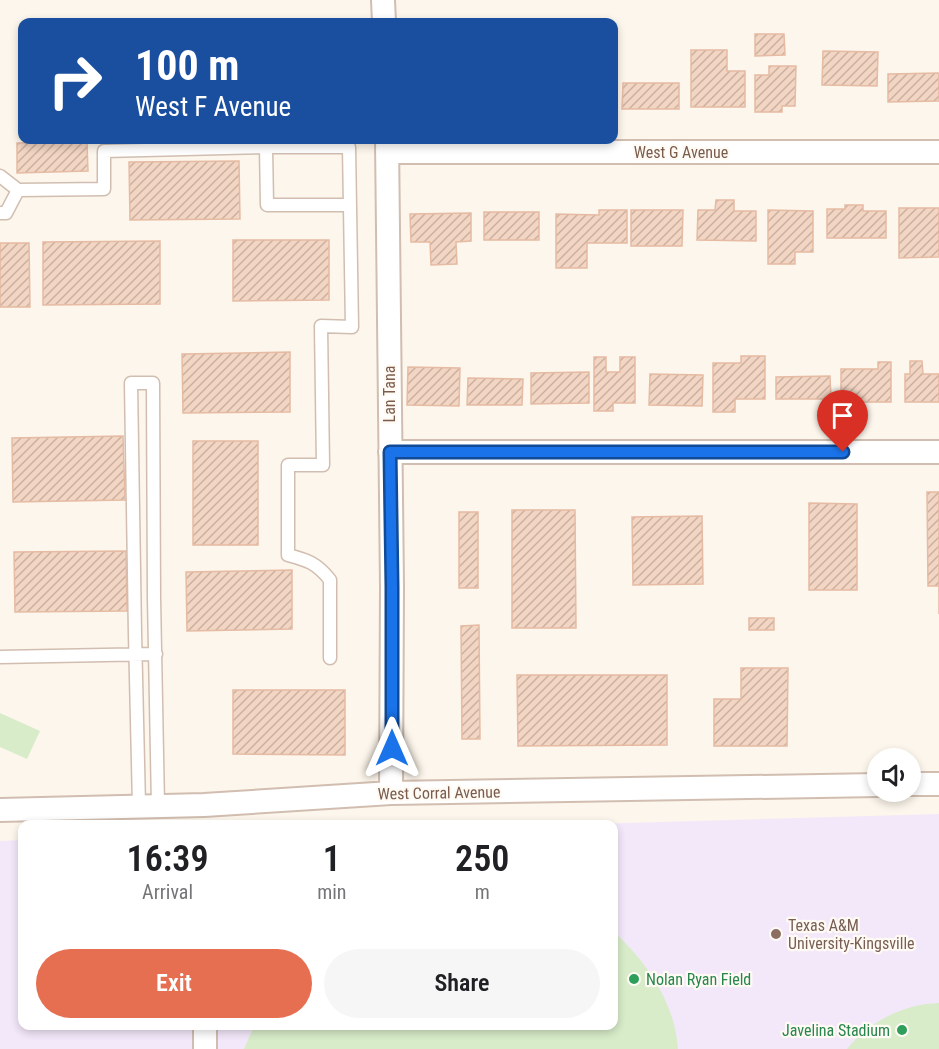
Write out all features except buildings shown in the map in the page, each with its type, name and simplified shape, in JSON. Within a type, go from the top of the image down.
[{"type":"street","points":[[383,0],[384,18]]},
{"type":"street","name":"West G Avenue","points":[[387,146],[939,152]]},
{"type":"street","name":"Lan Tana","points":[[387,146],[392,793]]},
{"type":"street","points":[[390,452],[939,452]]},
{"type":"street","points":[[921,784],[939,784]]},
{"type":"street","name":"West Corral Avenue","points":[[0,810],[149,806],[204,815],[392,793],[867,785]]},
{"type":"street","points":[[205,1030],[205,1049]]},
{"type":"lane","points":[[266,147],[267,205],[351,205]]},
{"type":"lane","points":[[0,176],[18,190],[104,189],[104,151],[349,147],[352,327],[321,326],[323,465],[288,465],[288,555],[309,560],[330,580],[330,658]]},
{"type":"lane","points":[[0,213],[6,213],[18,190]]},
{"type":"lane","points":[[131,383],[153,383],[156,654],[149,806],[135,654],[131,383]]},
{"type":"lane","points":[[0,657],[156,654]]},
{"type":"shaded area","name":"Texas A&M University-Kingsville","points":[[939,814],[939,1049],[0,1049],[0,841],[18,840],[18,1030],[618,1030],[618,823]]},
{"type":"green space","points":[[0,713],[40,731],[27,759],[0,747]]},
{"type":"green space","name":"Nolan Ryan Field","points":[[618,936],[638,956],[657,984],[671,1016],[678,1049],[244,1049],[252,1030],[618,1030]]},
{"type":"green space","name":"Javelina Stadium","points":[[939,1003],[939,1049],[847,1049],[856,1039],[888,1016],[913,1007]]},
{"type":"place","name":"Texas A&M University-Kingsville","points":[[776,934]]},
{"type":"place","name":"Nolan Ryan Field","points":[[634,979]]},
{"type":"place","name":"Javelina Stadium","points":[[902,1030]]},
{"type":"route","points":[[392,748],[390,452],[843,452]]}]
